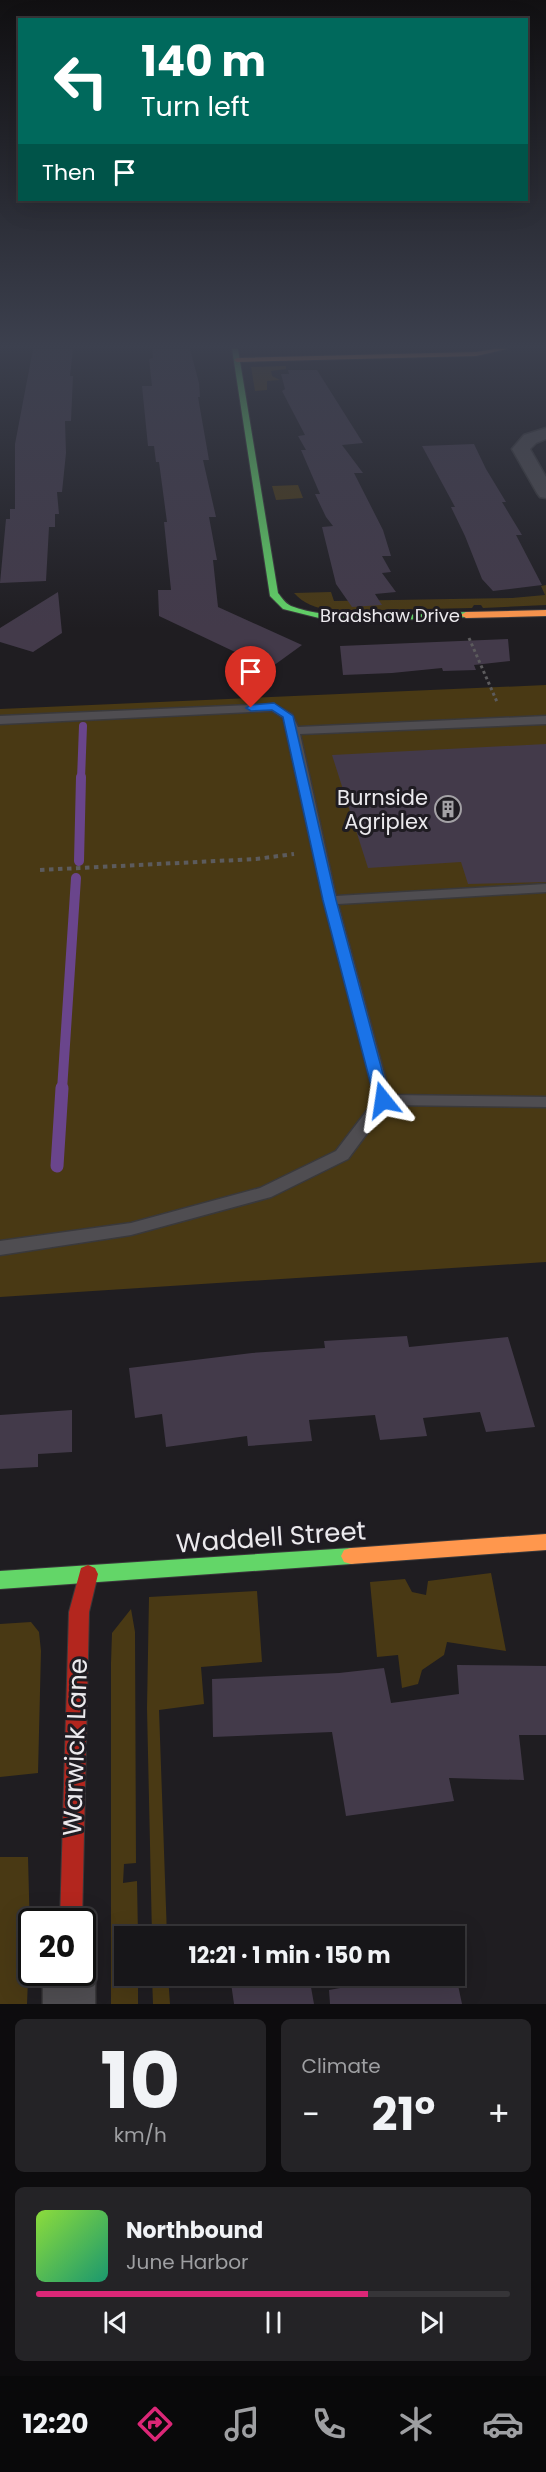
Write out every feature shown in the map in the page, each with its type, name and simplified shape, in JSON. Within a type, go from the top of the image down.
[{"type":"street","name":"Bradshaw Drive","points":[[249,443],[273,594],[279,602],[306,614],[333,617],[546,613]]},
{"type":"street","points":[[527,443],[522,449],[546,493]]},
{"type":"street","name":"Waddell Street","points":[[0,1580],[546,1542]]},
{"type":"street","name":"Warwick Lane","points":[[71,1908],[79,1612],[88,1574]]},
{"type":"street","points":[[69,1986],[69,2004]]},
{"type":"lane","points":[[0,720],[274,706],[288,716],[330,900],[383,1100]]},
{"type":"lane","points":[[293,731],[546,720]]},
{"type":"lane","points":[[330,900],[546,888]]},
{"type":"lane","points":[[383,1100],[546,1102]]},
{"type":"lane","points":[[0,1248],[131,1229],[265,1193],[342,1155],[383,1100]]},
{"type":"path","points":[[465,629],[506,722]]},
{"type":"path","points":[[40,870],[256,859],[319,851]]},
{"type":"shaded area","points":[[298,485],[303,498],[276,500],[272,486]]},
{"type":"shaded area","points":[[546,585],[546,605],[483,608],[481,605],[474,605],[472,608],[330,611],[310,605],[294,593],[331,592],[334,601],[512,598],[545,595],[541,586]]},
{"type":"shaded area","points":[[546,685],[546,1262],[0,1297],[0,709]]},
{"type":"shaded area","points":[[491,1573],[506,1651],[447,1642],[444,1655],[422,1670],[418,1684],[402,1688],[398,1655],[377,1657],[370,1582],[405,1579],[412,1592],[426,1595],[428,1581]]},
{"type":"shaded area","points":[[257,1591],[262,1662],[201,1667],[204,1704],[159,1710],[167,1926],[152,1926],[147,1708],[149,1597]]},
{"type":"shaded area","points":[[131,1609],[135,1632],[136,1863],[124,1864],[123,1883],[137,1881],[138,1926],[114,1926],[114,1986],[138,1986],[138,2004],[111,2004],[112,1633]]},
{"type":"shaded area","points":[[31,1622],[39,1632],[41,1651],[38,1773],[0,1777],[0,1624]]},
{"type":"shaded area","points":[[0,1857],[28,1857],[29,1908],[18,1908],[18,1986],[28,1986],[27,2004],[0,2004]]},
{"type":"shaded area","points":[[152,1986],[169,1986],[170,2004],[153,2004]]},
{"type":"building","points":[[66,443],[62,492],[57,492],[59,514],[55,514],[55,527],[49,527],[46,581],[0,583],[6,519],[10,519],[10,509],[15,509],[15,444]]},
{"type":"building","points":[[148,443],[206,443],[209,460],[203,460],[216,517],[209,517],[217,560],[213,560],[218,607],[302,645],[273,666],[252,660],[159,616],[158,590],[171,590],[164,522],[167,522],[159,462],[156,462],[154,446],[148,446]]},
{"type":"building","points":[[302,443],[363,443],[342,445],[363,473],[354,473],[383,530],[391,556],[382,556],[391,572],[382,573],[396,592],[375,594],[382,605],[352,607],[336,584],[322,527],[333,526],[315,494],[320,494],[301,450],[306,450]]},
{"type":"building","points":[[474,444],[506,502],[502,502],[522,535],[516,535],[542,585],[493,591],[482,579],[451,507],[455,507],[422,446]]},
{"type":"building","points":[[58,592],[62,633],[33,652],[0,642],[0,628]]},
{"type":"building","points":[[508,639],[510,661],[474,665],[476,670],[443,671],[442,668],[343,675],[340,646]]},
{"type":"building","name":"Burnside Agriplex","points":[[546,744],[546,882],[468,884],[461,862],[368,868],[332,755]]},
{"type":"building","points":[[407,1336],[409,1347],[508,1337],[535,1427],[486,1432],[480,1412],[423,1418],[427,1436],[380,1440],[375,1415],[309,1420],[312,1441],[248,1446],[247,1436],[166,1447],[162,1414],[135,1418],[129,1368],[252,1353],[325,1348],[324,1341]]},
{"type":"building","points":[[72,1410],[72,1452],[38,1454],[38,1467],[0,1469],[0,1415]]},
{"type":"building","points":[[457,1665],[546,1666],[546,1735],[519,1735],[524,1780],[449,1778],[454,1801],[346,1816],[332,1732],[213,1737],[212,1679],[339,1673],[384,1668],[391,1703],[459,1694]]},
{"type":"building","points":[[231,1986],[311,1986],[314,2004],[234,2004]]},
{"type":"building","points":[[351,1986],[458,1986],[462,2004],[330,2004],[329,1990]]},
{"type":"waterway","points":[[81,779],[83,726]]},
{"type":"waterway","points":[[79,861],[81,777]]},
{"type":"waterway","points":[[62,1090],[76,878]]},
{"type":"waterway","points":[[57,1166],[62,1088]]},
{"type":"traffic: fast","points":[[250,443],[273,594],[286,607],[302,613],[323,616],[373,618],[466,615]]},
{"type":"traffic: fast","points":[[0,1580],[351,1556]]},
{"type":"traffic: slow","points":[[466,615],[546,613]]},
{"type":"traffic: slow","points":[[351,1556],[546,1542]]},
{"type":"traffic: jam","points":[[71,1908],[79,1612],[88,1574]]},
{"type":"place","name":"Burnside Agriplex","points":[[448,809]]},
{"type":"route","points":[[251,708],[274,706],[288,716],[330,900],[383,1100]]}]
